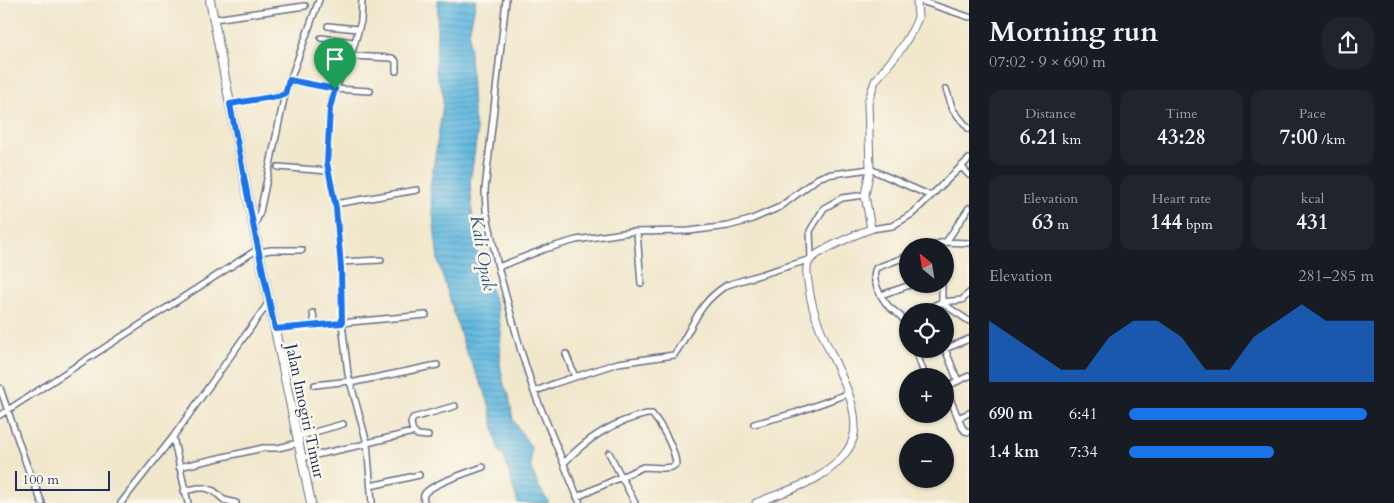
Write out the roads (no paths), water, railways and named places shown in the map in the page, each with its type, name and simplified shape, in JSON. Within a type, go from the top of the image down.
[{"type":"main road","name":"Jalan Imogiri Timur","points":[[210,0],[254,229],[264,250],[275,329],[311,503]]},
{"type":"street","points":[[254,229],[260,212],[285,94],[293,81],[319,0]]},
{"type":"street","points":[[362,0],[361,21],[354,42],[352,56],[335,89],[330,108],[328,171],[336,204],[342,323],[350,382],[367,443],[372,503]]},
{"type":"street","points":[[506,0],[485,190],[486,210],[498,267],[521,352],[534,392],[580,503]]},
{"type":"street","points":[[871,229],[865,195],[870,169],[868,109],[870,94],[875,81],[901,48],[913,29],[918,18],[917,0],[969,17]]},
{"type":"street","points":[[935,6],[938,0]]},
{"type":"street","points":[[214,19],[305,6]]},
{"type":"street","points":[[328,26],[358,29]]},
{"type":"street","points":[[320,38],[354,42]]},
{"type":"street","points":[[352,56],[392,58],[396,61],[396,71]]},
{"type":"street","points":[[293,81],[335,89],[370,91]]},
{"type":"street","points":[[946,89],[953,110],[969,129]]},
{"type":"street","points":[[230,104],[285,94]]},
{"type":"street","points":[[534,392],[618,363],[674,355],[698,311],[718,291],[727,285],[811,259],[854,234],[892,226],[920,207],[969,159]]},
{"type":"street","points":[[961,166],[969,175]]},
{"type":"street","points":[[278,167],[328,171]]},
{"type":"street","points":[[498,267],[561,244],[630,232],[689,231],[736,224],[759,217],[780,207],[818,178],[826,175],[870,169],[931,196]]},
{"type":"street","points":[[336,204],[417,190]]},
{"type":"street","points":[[756,503],[795,489],[825,474],[849,449],[854,437],[856,422],[848,394],[822,333],[809,294],[806,274],[807,266],[811,259],[810,231],[824,208],[842,198],[865,195]]},
{"type":"street","points":[[948,238],[969,208]]},
{"type":"street","points":[[638,233],[641,283]]},
{"type":"street","points":[[954,243],[969,243]]},
{"type":"street","points":[[0,415],[264,250],[302,250]]},
{"type":"street","points":[[899,259],[876,268],[874,271],[875,280],[882,295],[890,307],[899,314]]},
{"type":"street","points":[[340,262],[381,260]]},
{"type":"street","points":[[882,295],[899,289]]},
{"type":"street","points":[[942,293],[942,302]]},
{"type":"street","points":[[942,302],[962,300],[969,293]]},
{"type":"street","points":[[121,503],[172,437],[270,301]]},
{"type":"street","points":[[942,302],[969,321]]},
{"type":"street","points":[[314,312],[315,325]]},
{"type":"street","points":[[275,329],[426,314]]},
{"type":"street","points":[[954,345],[969,339]]},
{"type":"street","points":[[566,354],[576,377]]},
{"type":"street","points":[[949,358],[958,381]]},
{"type":"street","points":[[315,385],[350,382],[437,365]]},
{"type":"street","points":[[954,383],[969,376]]},
{"type":"street","points":[[0,388],[42,503]]},
{"type":"street","points":[[754,424],[795,413],[848,394]]},
{"type":"street","points":[[413,432],[411,421],[413,418],[455,406]]},
{"type":"street","points":[[954,408],[963,430],[969,432]]},
{"type":"street","points":[[958,418],[969,413]]},
{"type":"street","points":[[564,463],[580,447],[601,432],[640,415],[652,414],[657,420],[675,456],[676,464],[672,467],[643,467],[577,497]]},
{"type":"street","points":[[179,467],[264,448],[278,448],[343,424]]},
{"type":"street","points":[[302,458],[413,432],[418,435],[428,436]]},
{"type":"street","points":[[172,437],[188,503]]},
{"type":"street","points":[[610,453],[635,503]]},
{"type":"street","points":[[424,503],[424,495],[427,491],[442,482],[483,467]]},
{"type":"street","points":[[371,486],[419,475]]},
{"type":"street","points":[[184,491],[206,488],[214,491],[224,500],[236,503]]},
{"type":"water","points":[[438,0],[476,0],[469,34],[473,110],[477,135],[470,183],[474,234],[479,259],[497,308],[501,331],[500,364],[504,385],[509,395],[513,420],[531,447],[531,468],[538,485],[549,503],[518,503],[504,457],[498,450],[485,392],[466,352],[438,261],[430,188],[443,105],[443,93],[436,73]]},
{"type":"water label","name":"Kali Opak","points":[[483,253]]}]
